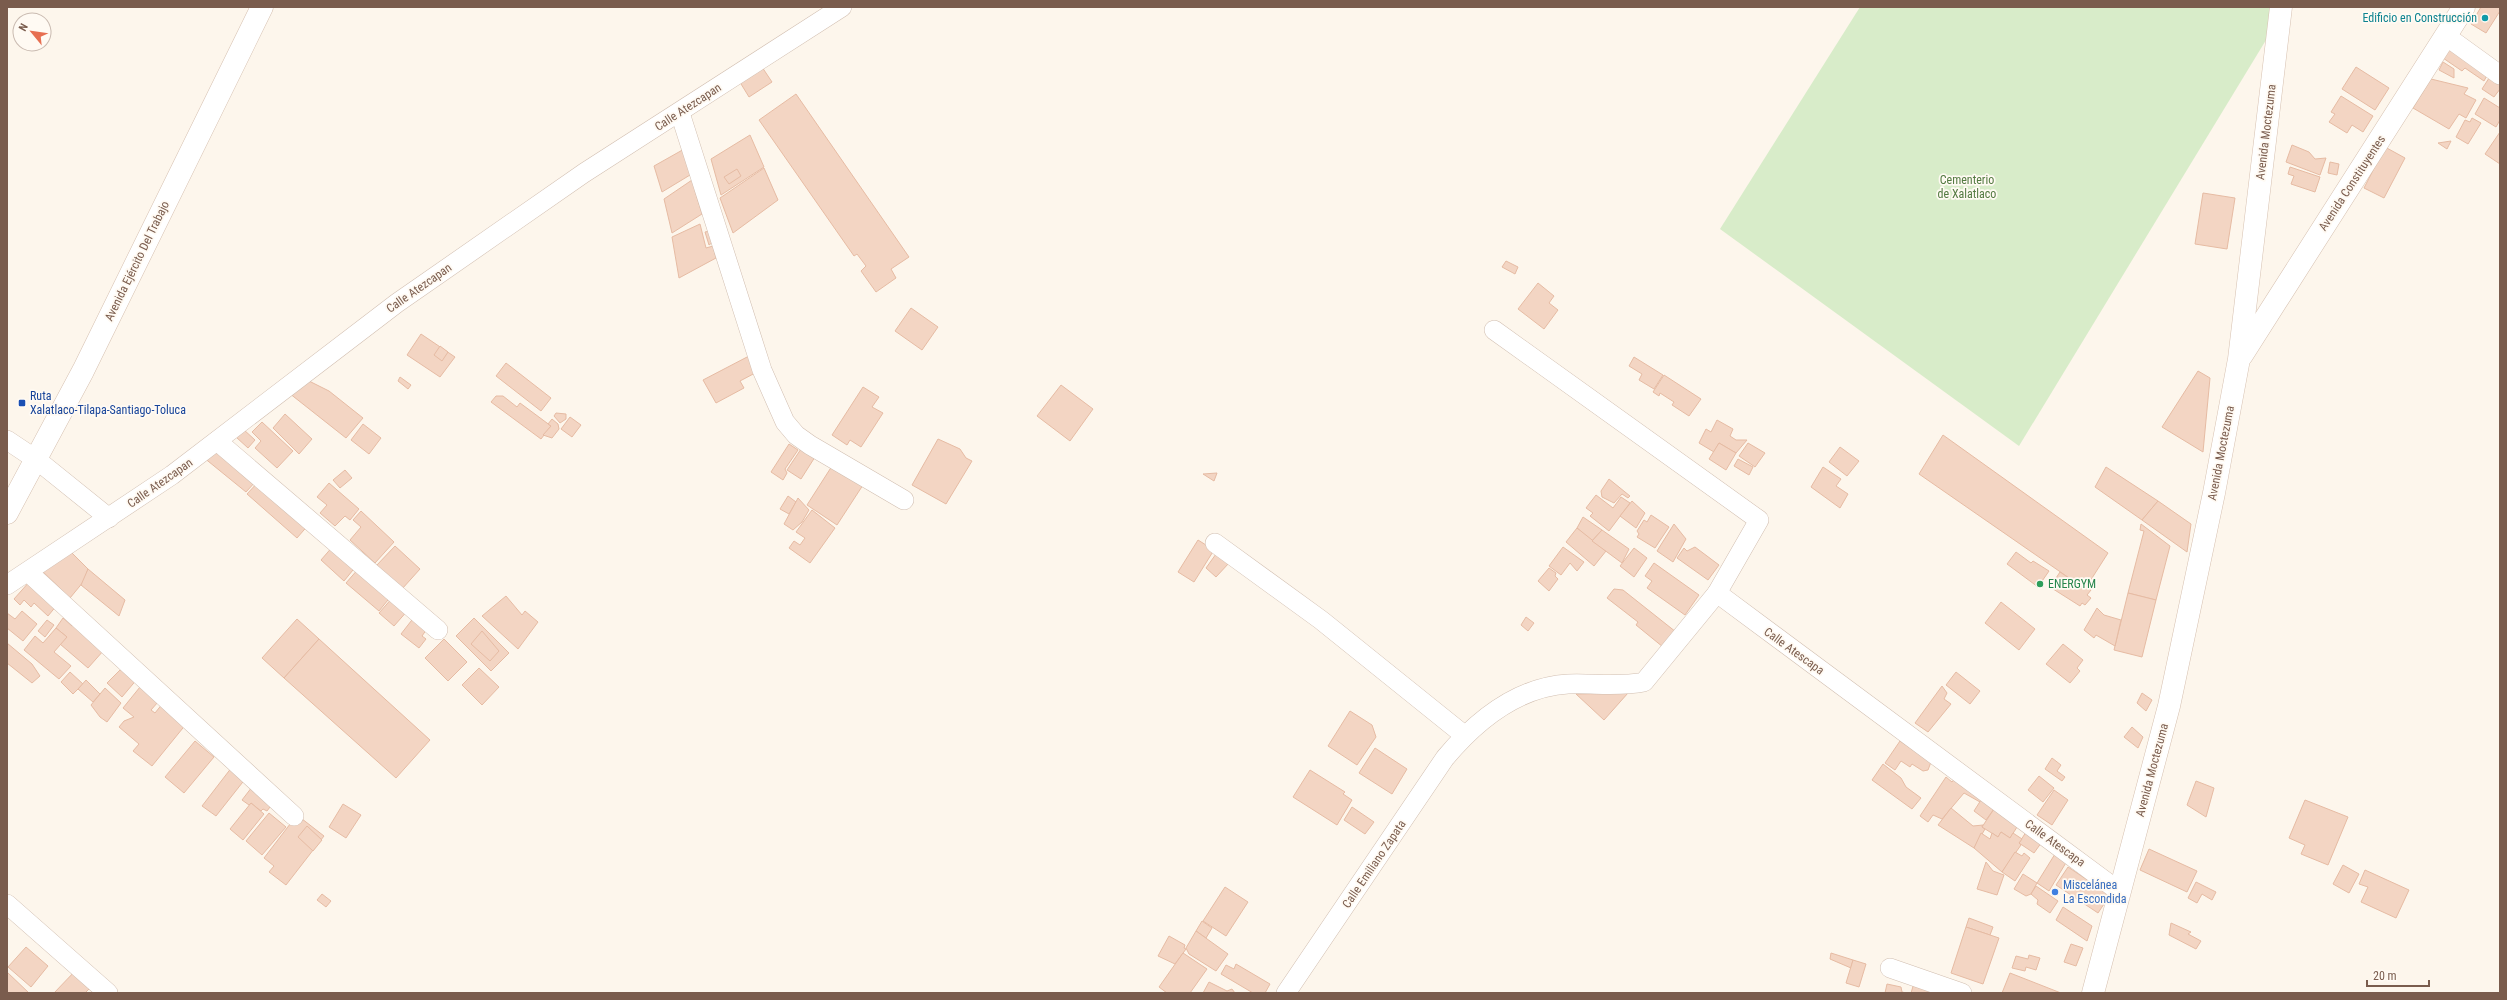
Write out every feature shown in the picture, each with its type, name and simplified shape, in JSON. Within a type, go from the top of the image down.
[{"type":"main road","name":"Avenida Ejército Del Trabajo","points":[[7,513],[37,460],[262,7]]},
{"type":"main road","name":"Avenida Moctezuma","points":[[2094,993],[2169,706],[2239,359],[2281,7]]},
{"type":"main road","name":"Avenida Constituyentes","points":[[2239,359],[2464,7]]},
{"type":"street","name":"Calle Atezcapan","points":[[7,585],[172,476],[397,303],[584,173],[680,113],[842,7]]},
{"type":"street","points":[[2446,36],[2500,76]]},
{"type":"street","points":[[680,113],[762,370],[785,422],[796,435],[810,445],[904,500]]},
{"type":"street","points":[[1215,543],[1321,620],[1464,736],[1501,707],[1533,690],[1567,684],[1625,686],[1644,682],[1717,594],[1759,520],[1494,330]]},
{"type":"street","points":[[7,440],[37,460],[109,518]]},
{"type":"street","points":[[217,441],[438,630]]},
{"type":"street","points":[[28,572],[294,816]]},
{"type":"street","name":"Calle Atescapa","points":[[1717,594],[2120,892]]},
{"type":"street","name":"Calle Emiliano Zapata","points":[[1286,993],[1445,758],[1464,736]]},
{"type":"street","points":[[7,904],[108,993]]},
{"type":"street","points":[[1890,968],[1962,993]]},
{"type":"green space","name":"Cementerio de Xalatlaco","points":[[1860,7],[2278,7],[2277,22],[2019,446],[1720,229]]},
{"type":"building","name":"Edificio en Construcción","points":[[2481,7],[2500,7],[2500,11],[2486,33],[2471,24]]},
{"type":"building","points":[[2452,45],[2490,70],[2484,81],[2465,68],[2462,71],[2443,58]]},
{"type":"building","points":[[2443,62],[2454,69],[2454,78],[2439,70]]},
{"type":"building","points":[[760,64],[772,82],[749,97],[738,79]]},
{"type":"building","points":[[2356,67],[2389,88],[2375,110],[2342,89]]},
{"type":"building","points":[[2491,75],[2500,81],[2500,89],[2494,97],[2482,89]]},
{"type":"building","points":[[2431,79],[2468,88],[2464,94],[2476,100],[2466,118],[2459,114],[2449,129],[2413,108]]},
{"type":"building","points":[[796,94],[909,257],[891,269],[896,278],[876,292],[861,271],[866,266],[857,254],[854,256],[759,120]]},
{"type":"building","points":[[2341,96],[2373,116],[2363,132],[2352,125],[2347,133],[2329,122],[2335,114],[2331,112]]},
{"type":"building","points":[[2484,98],[2500,108],[2500,120],[2496,127],[2475,114]]},
{"type":"building","points":[[2472,118],[2481,123],[2468,144],[2456,137],[2465,120],[2470,122]]},
{"type":"building","points":[[2500,132],[2500,164],[2485,154]]},
{"type":"building","points":[[750,135],[764,167],[721,195],[711,159]]},
{"type":"building","points":[[2451,141],[2447,149],[2438,143]]},
{"type":"building","points":[[2292,145],[2309,152],[2315,159],[2326,158],[2320,175],[2286,162]]},
{"type":"building","points":[[2385,147],[2405,158],[2384,198],[2364,188]]},
{"type":"building","points":[[686,148],[695,172],[662,192],[654,166]]},
{"type":"building","points":[[2330,162],[2339,164],[2337,175],[2328,173]]},
{"type":"building","points":[[2290,167],[2320,177],[2315,192],[2291,184],[2294,176],[2288,174]]},
{"type":"building","points":[[764,168],[778,200],[733,233],[720,198]]},
{"type":"building","points":[[737,169],[741,176],[729,184],[724,177]]},
{"type":"building","points":[[692,180],[702,214],[672,233],[664,199]]},
{"type":"building","points":[[2203,193],[2235,198],[2227,249],[2195,244]]},
{"type":"building","points":[[700,224],[706,248],[713,246],[716,258],[679,278],[672,237]]},
{"type":"building","points":[[710,231],[713,242],[709,245],[705,232]]},
{"type":"building","points":[[1506,261],[1518,267],[1515,274],[1502,267]]},
{"type":"building","points":[[1538,283],[1554,296],[1549,303],[1558,310],[1544,329],[1518,309]]},
{"type":"building","points":[[911,308],[938,327],[922,350],[895,331]]},
{"type":"building","points":[[421,334],[455,357],[440,377],[407,355]]},
{"type":"building","points":[[440,346],[448,352],[442,361],[434,355]]},
{"type":"building","points":[[749,356],[757,372],[740,381],[744,388],[716,403],[703,380]]},
{"type":"building","points":[[1634,357],[1663,375],[1654,389],[1639,380],[1642,374],[1629,366]]},
{"type":"building","points":[[506,363],[551,398],[541,411],[496,376]]},
{"type":"building","points":[[2198,371],[2210,378],[2203,452],[2162,427]]},
{"type":"building","points":[[1664,375],[1701,399],[1689,416],[1672,405],[1674,402],[1660,393],[1659,396],[1653,392]]},
{"type":"building","points":[[400,377],[411,385],[408,389],[398,381]]},
{"type":"building","points":[[305,379],[329,391],[363,418],[346,438],[289,393]]},
{"type":"building","points":[[1061,385],[1093,409],[1070,441],[1037,416]]},
{"type":"building","points":[[863,387],[879,397],[872,407],[883,413],[861,447],[850,440],[847,445],[832,435]]},
{"type":"building","points":[[496,396],[503,396],[517,407],[520,403],[551,426],[541,439],[491,402]]},
{"type":"building","points":[[556,413],[566,414],[566,419],[560,423],[554,416]]},
{"type":"building","points":[[285,414],[312,439],[299,454],[273,428]]},
{"type":"building","points":[[570,417],[581,425],[572,437],[561,429]]},
{"type":"building","points":[[552,419],[558,424],[559,429],[552,438],[543,435],[551,426],[548,424]]},
{"type":"building","points":[[1717,420],[1733,429],[1730,436],[1736,440],[1747,440],[1736,453],[1719,443],[1714,452],[1699,443],[1706,429],[1711,432]]},
{"type":"building","points":[[262,422],[293,451],[277,468],[255,448],[261,441],[252,432]]},
{"type":"building","points":[[363,424],[381,438],[369,454],[351,440]]},
{"type":"building","points":[[243,429],[255,440],[248,448],[236,437]]},
{"type":"building","points":[[1943,435],[2108,553],[2085,589],[1919,474]]},
{"type":"building","points":[[938,439],[960,449],[966,458],[972,461],[946,504],[912,485]]},
{"type":"building","points":[[1719,443],[1736,453],[1726,470],[1709,459]]},
{"type":"building","points":[[1748,443],[1765,453],[1755,467],[1739,456]]},
{"type":"building","points":[[789,444],[798,450],[785,469],[787,473],[783,480],[771,472]]},
{"type":"building","points":[[1840,447],[1859,461],[1847,476],[1829,462]]},
{"type":"building","points":[[222,449],[257,480],[246,492],[203,457]]},
{"type":"building","points":[[801,449],[815,457],[801,479],[787,470]]},
{"type":"building","points":[[1738,459],[1753,467],[1749,475],[1734,466]]},
{"type":"building","points":[[832,466],[863,485],[837,525],[807,505]]},
{"type":"building","points":[[1823,467],[1841,479],[1836,486],[1848,494],[1840,508],[1811,487]]},
{"type":"building","points":[[2106,467],[2158,501],[2142,520],[2095,487]]},
{"type":"building","points":[[345,470],[352,478],[340,488],[333,480]]},
{"type":"building","points":[[1217,473],[1214,481],[1203,474]]},
{"type":"building","points":[[1609,479],[1630,496],[1628,498],[1622,494],[1614,503],[1602,497],[1601,491]]},
{"type":"building","points":[[259,481],[310,523],[297,538],[247,494]]},
{"type":"building","points":[[329,483],[359,509],[350,520],[345,516],[335,526],[320,513],[327,505],[317,497]]},
{"type":"building","points":[[1596,495],[1613,508],[1621,497],[1630,503],[1609,531],[1590,516],[1593,513],[1586,508]]},
{"type":"building","points":[[788,496],[796,502],[789,514],[780,509]]},
{"type":"building","points":[[798,498],[809,510],[802,522],[793,530],[784,524]]},
{"type":"building","points":[[1632,501],[1645,513],[1636,528],[1620,516]]},
{"type":"building","points":[[2158,501],[2191,524],[2187,552],[2142,520]]},
{"type":"building","points":[[812,510],[835,528],[810,563],[789,548],[794,541],[800,545],[805,538],[796,532]]},
{"type":"building","points":[[361,511],[394,542],[375,563],[350,540],[361,527],[353,520]]},
{"type":"building","points":[[1651,515],[1669,527],[1655,548],[1637,537],[1639,534],[1637,531],[1644,520],[1647,522]]},
{"type":"building","points":[[1583,517],[1602,530],[1592,541],[1577,528]]},
{"type":"building","points":[[1674,524],[1686,539],[1673,562],[1657,551]]},
{"type":"building","points":[[2141,524],[2170,546],[2156,600],[2128,593],[2144,531],[2140,530]]},
{"type":"building","points":[[1577,528],[1606,551],[1594,566],[1566,542]]},
{"type":"building","points":[[1602,530],[1629,549],[1622,563],[1592,541]]},
{"type":"building","points":[[1198,540],[1214,550],[1194,582],[1178,572]]},
{"type":"building","points":[[334,545],[357,565],[344,581],[321,560]]},
{"type":"building","points":[[395,546],[420,569],[402,589],[376,566]]},
{"type":"building","points":[[1563,547],[1584,562],[1577,571],[1570,563],[1561,575],[1549,566]]},
{"type":"building","points":[[1695,547],[1719,565],[1708,580],[1677,558],[1684,548],[1687,551]]},
{"type":"building","points":[[1634,548],[1647,558],[1634,577],[1620,566]]},
{"type":"building","points":[[69,550],[88,569],[84,581],[70,598],[39,568]]},
{"type":"building","points":[[2016,552],[2031,563],[2033,561],[2049,571],[2038,587],[2007,564]]},
{"type":"building","points":[[1216,554],[1229,563],[1216,577],[1206,568]]},
{"type":"building","points":[[1654,563],[1699,595],[1685,615],[1647,588],[1652,581],[1645,576]]},
{"type":"building","points":[[359,568],[392,595],[379,611],[346,583]]},
{"type":"building","points":[[1549,568],[1556,573],[1555,576],[1558,579],[1549,591],[1538,581]]},
{"type":"building","points":[[88,569],[125,600],[119,616],[81,585]]},
{"type":"building","points":[[2060,572],[2085,589],[2086,587],[2091,590],[2087,595],[2091,598],[2085,605],[2082,603],[2080,606],[2050,587]]},
{"type":"building","points":[[30,581],[57,605],[48,616],[34,603],[31,607],[24,600],[20,605],[14,599]]},
{"type":"building","points":[[1614,589],[1623,590],[1676,632],[1663,647],[1636,625],[1638,622],[1607,598]]},
{"type":"building","points":[[2128,593],[2156,600],[2142,657],[2114,650]]},
{"type":"building","points":[[394,596],[409,609],[394,626],[379,613]]},
{"type":"building","points":[[506,596],[522,615],[525,611],[538,622],[518,649],[482,616]]},
{"type":"building","points":[[2001,602],[2035,629],[2019,650],[1985,623]]},
{"type":"building","points":[[2097,608],[2104,615],[2121,620],[2115,646],[2096,635],[2094,638],[2084,630]]},
{"type":"building","points":[[22,611],[37,624],[23,641],[7,628],[7,613],[15,619]]},
{"type":"building","points":[[415,616],[429,626],[422,636],[426,639],[419,648],[401,634]]},
{"type":"building","points":[[1526,617],[1534,623],[1528,631],[1521,625]]},
{"type":"building","points":[[63,618],[72,626],[75,623],[104,650],[88,668],[60,644],[67,637],[56,628]]},
{"type":"building","points":[[474,618],[509,653],[491,671],[456,636]]},
{"type":"building","points":[[297,619],[319,639],[284,678],[262,658]]},
{"type":"building","points":[[47,620],[54,625],[45,637],[38,631]]},
{"type":"building","points":[[56,628],[67,637],[54,652],[71,666],[59,679],[24,650],[35,636],[43,643]]},
{"type":"building","points":[[482,631],[499,651],[490,661],[471,644]]},
{"type":"building","points":[[319,639],[430,740],[396,778],[284,678]]},
{"type":"building","points":[[444,639],[467,662],[448,681],[425,658]]},
{"type":"building","points":[[7,643],[32,664],[40,676],[32,683],[7,663]]},
{"type":"building","points":[[2063,644],[2083,660],[2077,668],[2080,671],[2070,683],[2046,664]]},
{"type":"building","points":[[479,668],[499,687],[482,705],[462,685]]},
{"type":"building","points":[[120,670],[129,670],[138,678],[122,697],[107,683]]},
{"type":"building","points":[[70,672],[83,684],[73,694],[61,682]]},
{"type":"building","points":[[1956,672],[1980,691],[1970,704],[1946,685]]},
{"type":"building","points":[[86,680],[100,694],[93,702],[78,689]]},
{"type":"building","points":[[1942,686],[1947,693],[1944,699],[1951,704],[1928,732],[1915,723]]},
{"type":"building","points":[[140,687],[158,702],[151,710],[155,713],[163,703],[187,723],[152,766],[133,751],[139,744],[119,727],[124,721],[134,717],[123,708]]},
{"type":"building","points":[[105,688],[121,703],[107,722],[100,717],[91,705]]},
{"type":"building","points":[[1628,693],[1604,720],[1576,694]]},
{"type":"building","points":[[2142,693],[2152,700],[2146,711],[2137,703]]},
{"type":"building","points":[[1350,711],[1372,725],[1376,737],[1357,765],[1328,746]]},
{"type":"building","points":[[2132,727],[2143,737],[2138,748],[2124,737]]},
{"type":"building","points":[[195,741],[214,757],[184,793],[165,777]]},
{"type":"building","points":[[1900,741],[1931,762],[1928,770],[1923,771],[1912,764],[1910,767],[1901,761],[1895,770],[1885,763]]},
{"type":"building","points":[[1375,748],[1407,769],[1392,794],[1359,773]]},
{"type":"building","points":[[2052,758],[2061,765],[2057,771],[2065,777],[2062,781],[2045,769]]},
{"type":"building","points":[[1883,764],[1901,778],[1906,787],[1921,798],[1912,809],[1872,780]]},
{"type":"building","points":[[232,767],[246,778],[216,816],[202,806]]},
{"type":"building","points":[[1310,770],[1345,792],[1343,794],[1352,800],[1337,825],[1293,797]]},
{"type":"building","points":[[2039,776],[2054,788],[2043,802],[2028,790]]},
{"type":"building","points":[[1946,777],[1952,782],[1956,777],[1981,800],[1980,802],[1964,793],[1942,819],[1933,815],[1928,822],[1920,816]]},
{"type":"building","points":[[2196,781],[2214,788],[2206,817],[2187,805]]},
{"type":"building","points":[[252,787],[273,803],[267,811],[263,809],[261,811],[251,803],[249,805],[242,800]]},
{"type":"building","points":[[2054,790],[2068,800],[2052,825],[2037,815]]},
{"type":"building","points":[[1981,800],[1994,809],[1986,820],[1974,811]]},
{"type":"building","points":[[2305,800],[2348,817],[2328,865],[2301,854],[2305,845],[2289,838]]},
{"type":"building","points":[[251,803],[264,814],[243,840],[230,829]]},
{"type":"building","points":[[343,804],[361,815],[346,838],[329,827]]},
{"type":"building","points":[[1352,807],[1374,822],[1365,834],[1344,820]]},
{"type":"building","points":[[1951,808],[1973,826],[1983,825],[1982,827],[1985,829],[1974,848],[1938,825]]},
{"type":"building","points":[[1994,809],[2019,824],[2010,838],[2001,832],[1998,837],[1982,827]]},
{"type":"building","points":[[269,813],[286,827],[262,855],[246,841]]},
{"type":"building","points":[[297,815],[324,836],[286,885],[269,872],[274,866],[264,858]]},
{"type":"building","points":[[307,826],[322,840],[313,851],[298,837]]},
{"type":"building","points":[[2028,829],[2044,839],[2034,853],[2019,843]]},
{"type":"building","points":[[2001,832],[2010,838],[2013,833],[2022,839],[2019,843],[2021,845],[2002,872],[1974,848],[1981,833],[1990,839],[1992,833],[1998,837]]},
{"type":"building","points":[[2149,849],[2197,871],[2187,892],[2140,870]]},
{"type":"building","points":[[2015,852],[2022,856],[2024,853],[2030,858],[2015,881],[2002,872]]},
{"type":"building","points":[[2055,854],[2067,861],[2049,891],[2037,883]]},
{"type":"building","points":[[1986,862],[1993,871],[2004,875],[1997,895],[1977,889]]},
{"type":"building","points":[[2343,865],[2359,874],[2349,893],[2333,884]]},
{"type":"building","points":[[2068,867],[2110,895],[2098,913],[2056,885]]},
{"type":"building","points":[[2365,870],[2409,890],[2396,918],[2361,902],[2368,887],[2359,884]]},
{"type":"building","points":[[2023,874],[2037,883],[2031,894],[2026,896],[2014,889]]},
{"type":"building","points":[[2196,882],[2216,892],[2212,900],[2202,894],[2197,903],[2188,898]]},
{"type":"building","points":[[2036,886],[2058,901],[2050,913],[2037,904],[2038,900],[2031,894]]},
{"type":"building","points":[[1225,887],[1248,902],[1226,936],[1203,921]]},
{"type":"building","points":[[322,894],[331,901],[326,907],[317,900]]},
{"type":"building","points":[[2063,907],[2092,926],[2087,941],[2056,920]]},
{"type":"building","points":[[1969,918],[1993,927],[1990,935],[1966,927]]},
{"type":"building","points":[[1202,921],[1212,928],[1206,938],[1196,931]]},
{"type":"building","points":[[2171,923],[2191,932],[2188,934],[2201,941],[2196,949],[2169,935]]},
{"type":"building","points":[[1966,927],[1999,938],[1983,984],[1951,973]]},
{"type":"building","points":[[1196,931],[1228,954],[1216,971],[1189,954],[1186,948]]},
{"type":"building","points":[[1169,936],[1185,945],[1184,948],[1186,949],[1175,964],[1158,956]]},
{"type":"building","points":[[2071,944],[2083,948],[2076,966],[2064,962]]},
{"type":"building","points":[[26,947],[48,966],[31,987],[8,967]]},
{"type":"building","points":[[1183,953],[1207,969],[1190,993],[1167,993],[1159,987]]},
{"type":"building","points":[[1831,953],[1853,960],[1851,968],[1830,959]]},
{"type":"building","points":[[2029,955],[2040,958],[2036,970],[2026,967],[2025,971],[2012,968],[2016,956],[2028,959]]},
{"type":"building","points":[[1853,960],[1866,964],[1859,987],[1846,983]]},
{"type":"building","points":[[1236,964],[1270,984],[1265,993],[1253,993],[1221,974],[1226,965],[1234,969]]},
{"type":"building","points":[[77,969],[93,985],[85,993],[54,993]]},
{"type":"building","points":[[7,972],[29,993],[7,993]]},
{"type":"building","points":[[2010,973],[2061,993],[2002,993]]},
{"type":"building","points":[[1209,982],[1227,991],[1232,989],[1235,993],[1203,993]]},
{"type":"building","points":[[1914,983],[1944,993],[1911,993]]},
{"type":"building","points":[[1887,984],[1901,987],[1902,992],[1906,993],[1885,993]]},
{"type":"place","name":"Edificio en Construcción","points":[[2485,18]]},
{"type":"place","name":"Ruta Xalatlaco-Tilapa-Santiago-Toluca","points":[[22,403]]},
{"type":"place","name":"ENERGYM","points":[[2040,584]]},
{"type":"place","name":"Miscelánea La Escondida","points":[[2055,892]]}]
